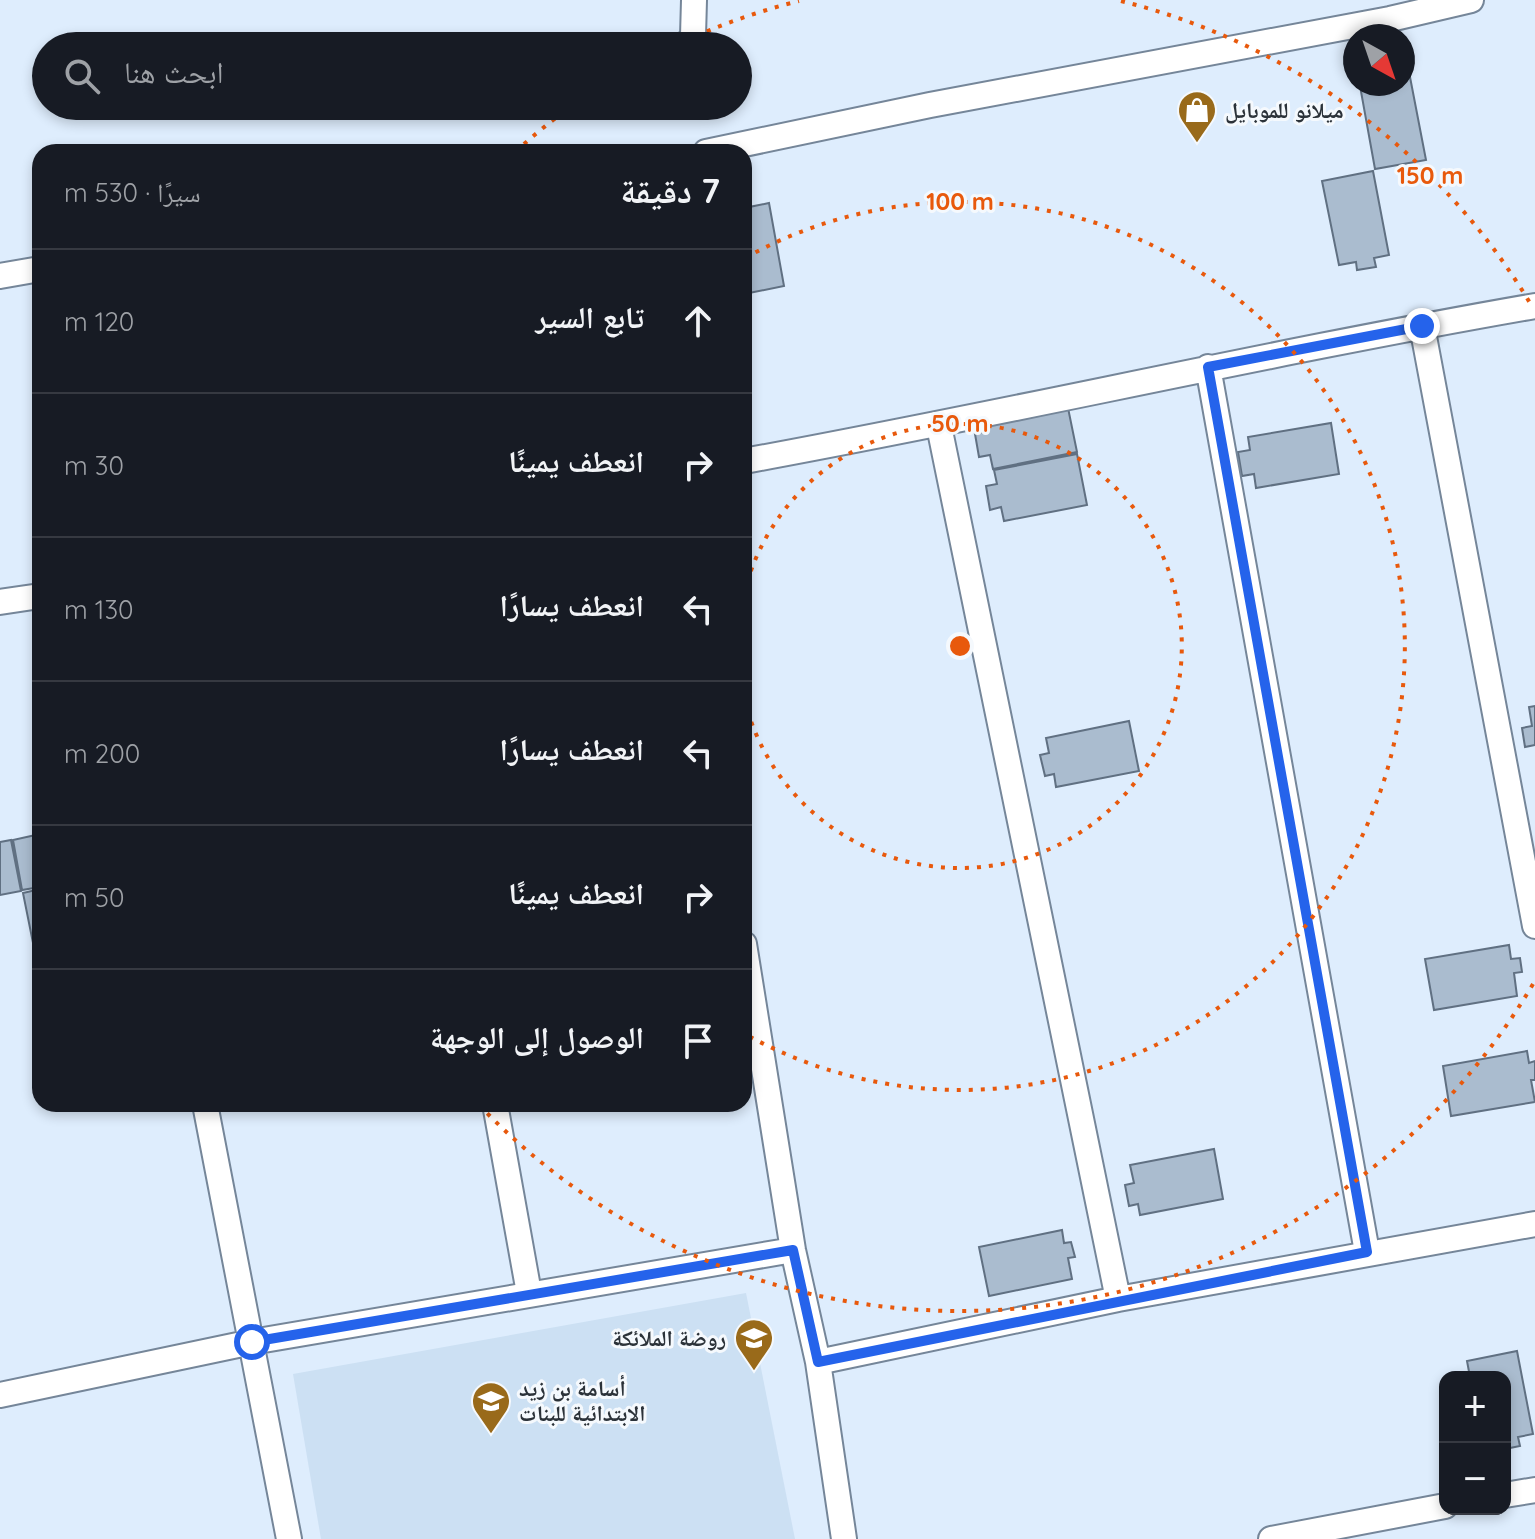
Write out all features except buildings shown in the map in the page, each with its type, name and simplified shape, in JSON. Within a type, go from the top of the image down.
[{"type":"street","points":[[693,32],[694,0]]},
{"type":"street","points":[[744,144],[930,105],[1390,19],[1471,0]]},
{"type":"street","points":[[0,276],[32,270]]},
{"type":"street","points":[[752,460],[939,426],[1208,367],[1535,306]]},
{"type":"street","points":[[1422,326],[1535,926]]},
{"type":"street","points":[[1208,367],[1367,1252]]},
{"type":"street","points":[[939,426],[1118,1299]]},
{"type":"street","points":[[0,602],[32,597]]},
{"type":"street","points":[[752,994],[793,1250],[818,1362],[844,1539]]},
{"type":"street","points":[[207,1112],[289,1539]]},
{"type":"street","points":[[496,1112],[529,1293]]},
{"type":"street","points":[[818,1362],[1118,1299],[1535,1224]]},
{"type":"street","points":[[0,1395],[252,1342],[793,1250]]},
{"type":"street","points":[[1511,1494],[1535,1490]]},
{"type":"street","points":[[1271,1539],[1439,1507]]},
{"type":"shaded area","points":[[746,1293],[795,1539],[321,1539],[293,1374]]},
{"type":"place","name":"ميلانو للموبايل","points":[[1197,144]]},
{"type":"place","name":"روضة الملائكة","points":[[754,1372]]},
{"type":"place","name":"أسامة بن زيد الابتدائية للبنات","points":[[491,1435]]},
{"type":"route","points":[[252,1342],[793,1250],[818,1362],[1118,1299],[1367,1252],[1208,367],[1422,326]]}]
